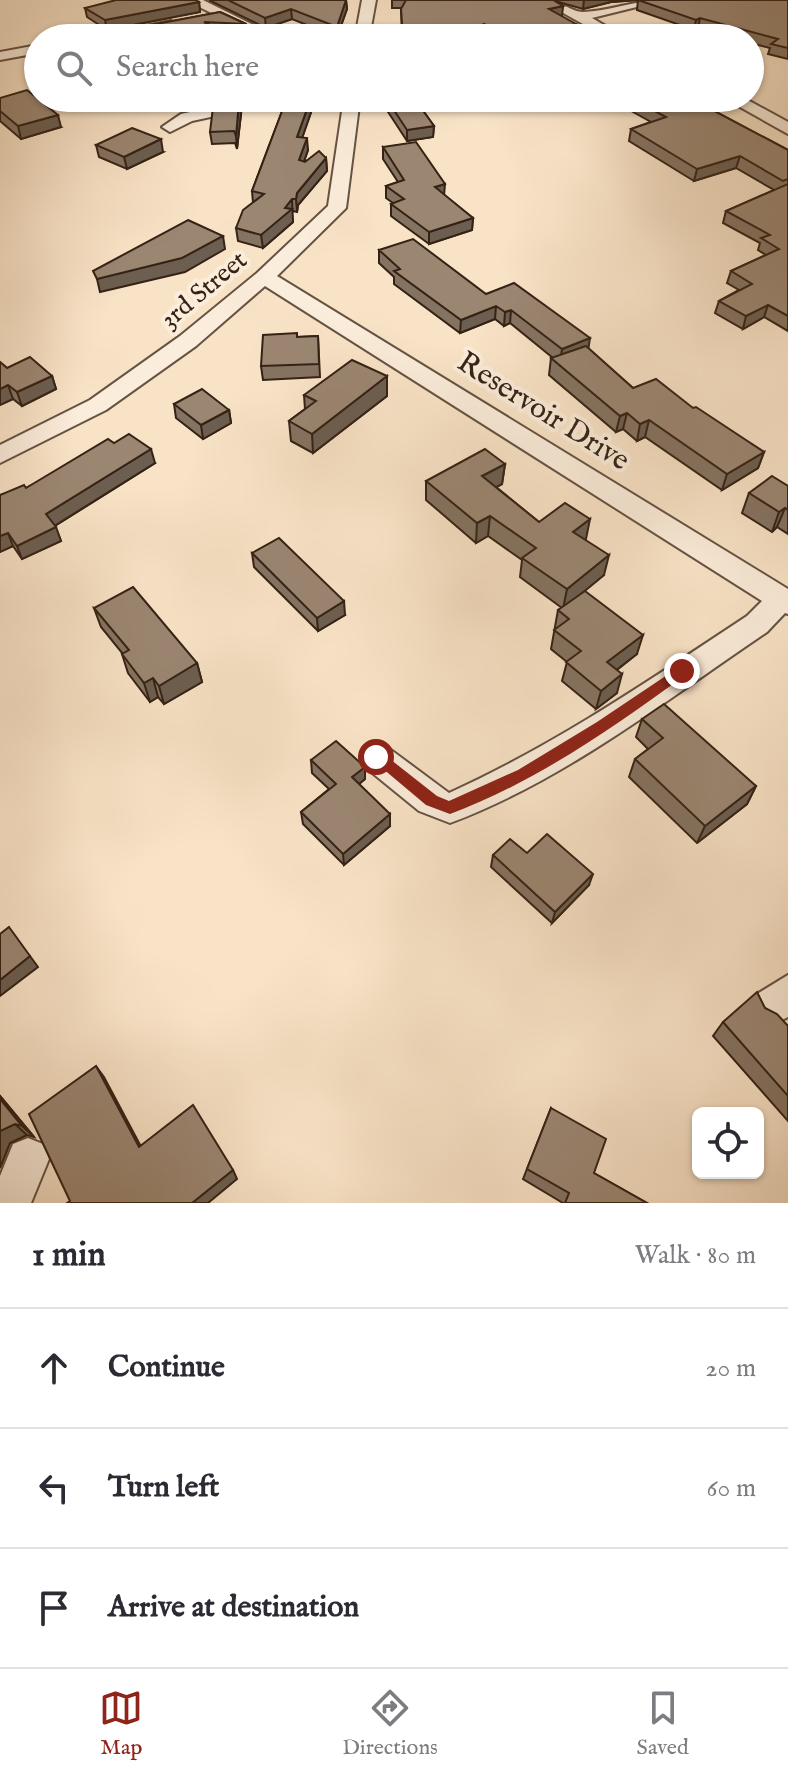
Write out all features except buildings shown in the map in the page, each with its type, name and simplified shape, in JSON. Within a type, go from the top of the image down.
[{"type":"street","points":[[192,0],[242,24]]},
{"type":"street","points":[[365,24],[369,0]]},
{"type":"street","points":[[547,0],[592,24]]},
{"type":"street","points":[[578,17],[654,1]]},
{"type":"street","points":[[176,24],[222,15]]},
{"type":"street","points":[[0,56],[24,52]]},
{"type":"street","points":[[170,127],[187,117],[210,112]]},
{"type":"street","name":"3rd Street","points":[[0,455],[98,405],[188,341],[264,277],[337,208],[350,112]]},
{"type":"street","points":[[757,112],[788,129]]},
{"type":"street","name":"Reservoir Drive","points":[[264,277],[785,600]]},
{"type":"street","points":[[376,757],[431,801],[450,808],[523,774],[602,727],[757,624],[785,600]]},
{"type":"street","points":[[10,1203],[28,1159]]},
{"type":"route","points":[[376,757],[431,801],[450,808],[523,774],[602,727],[682,671]]}]
